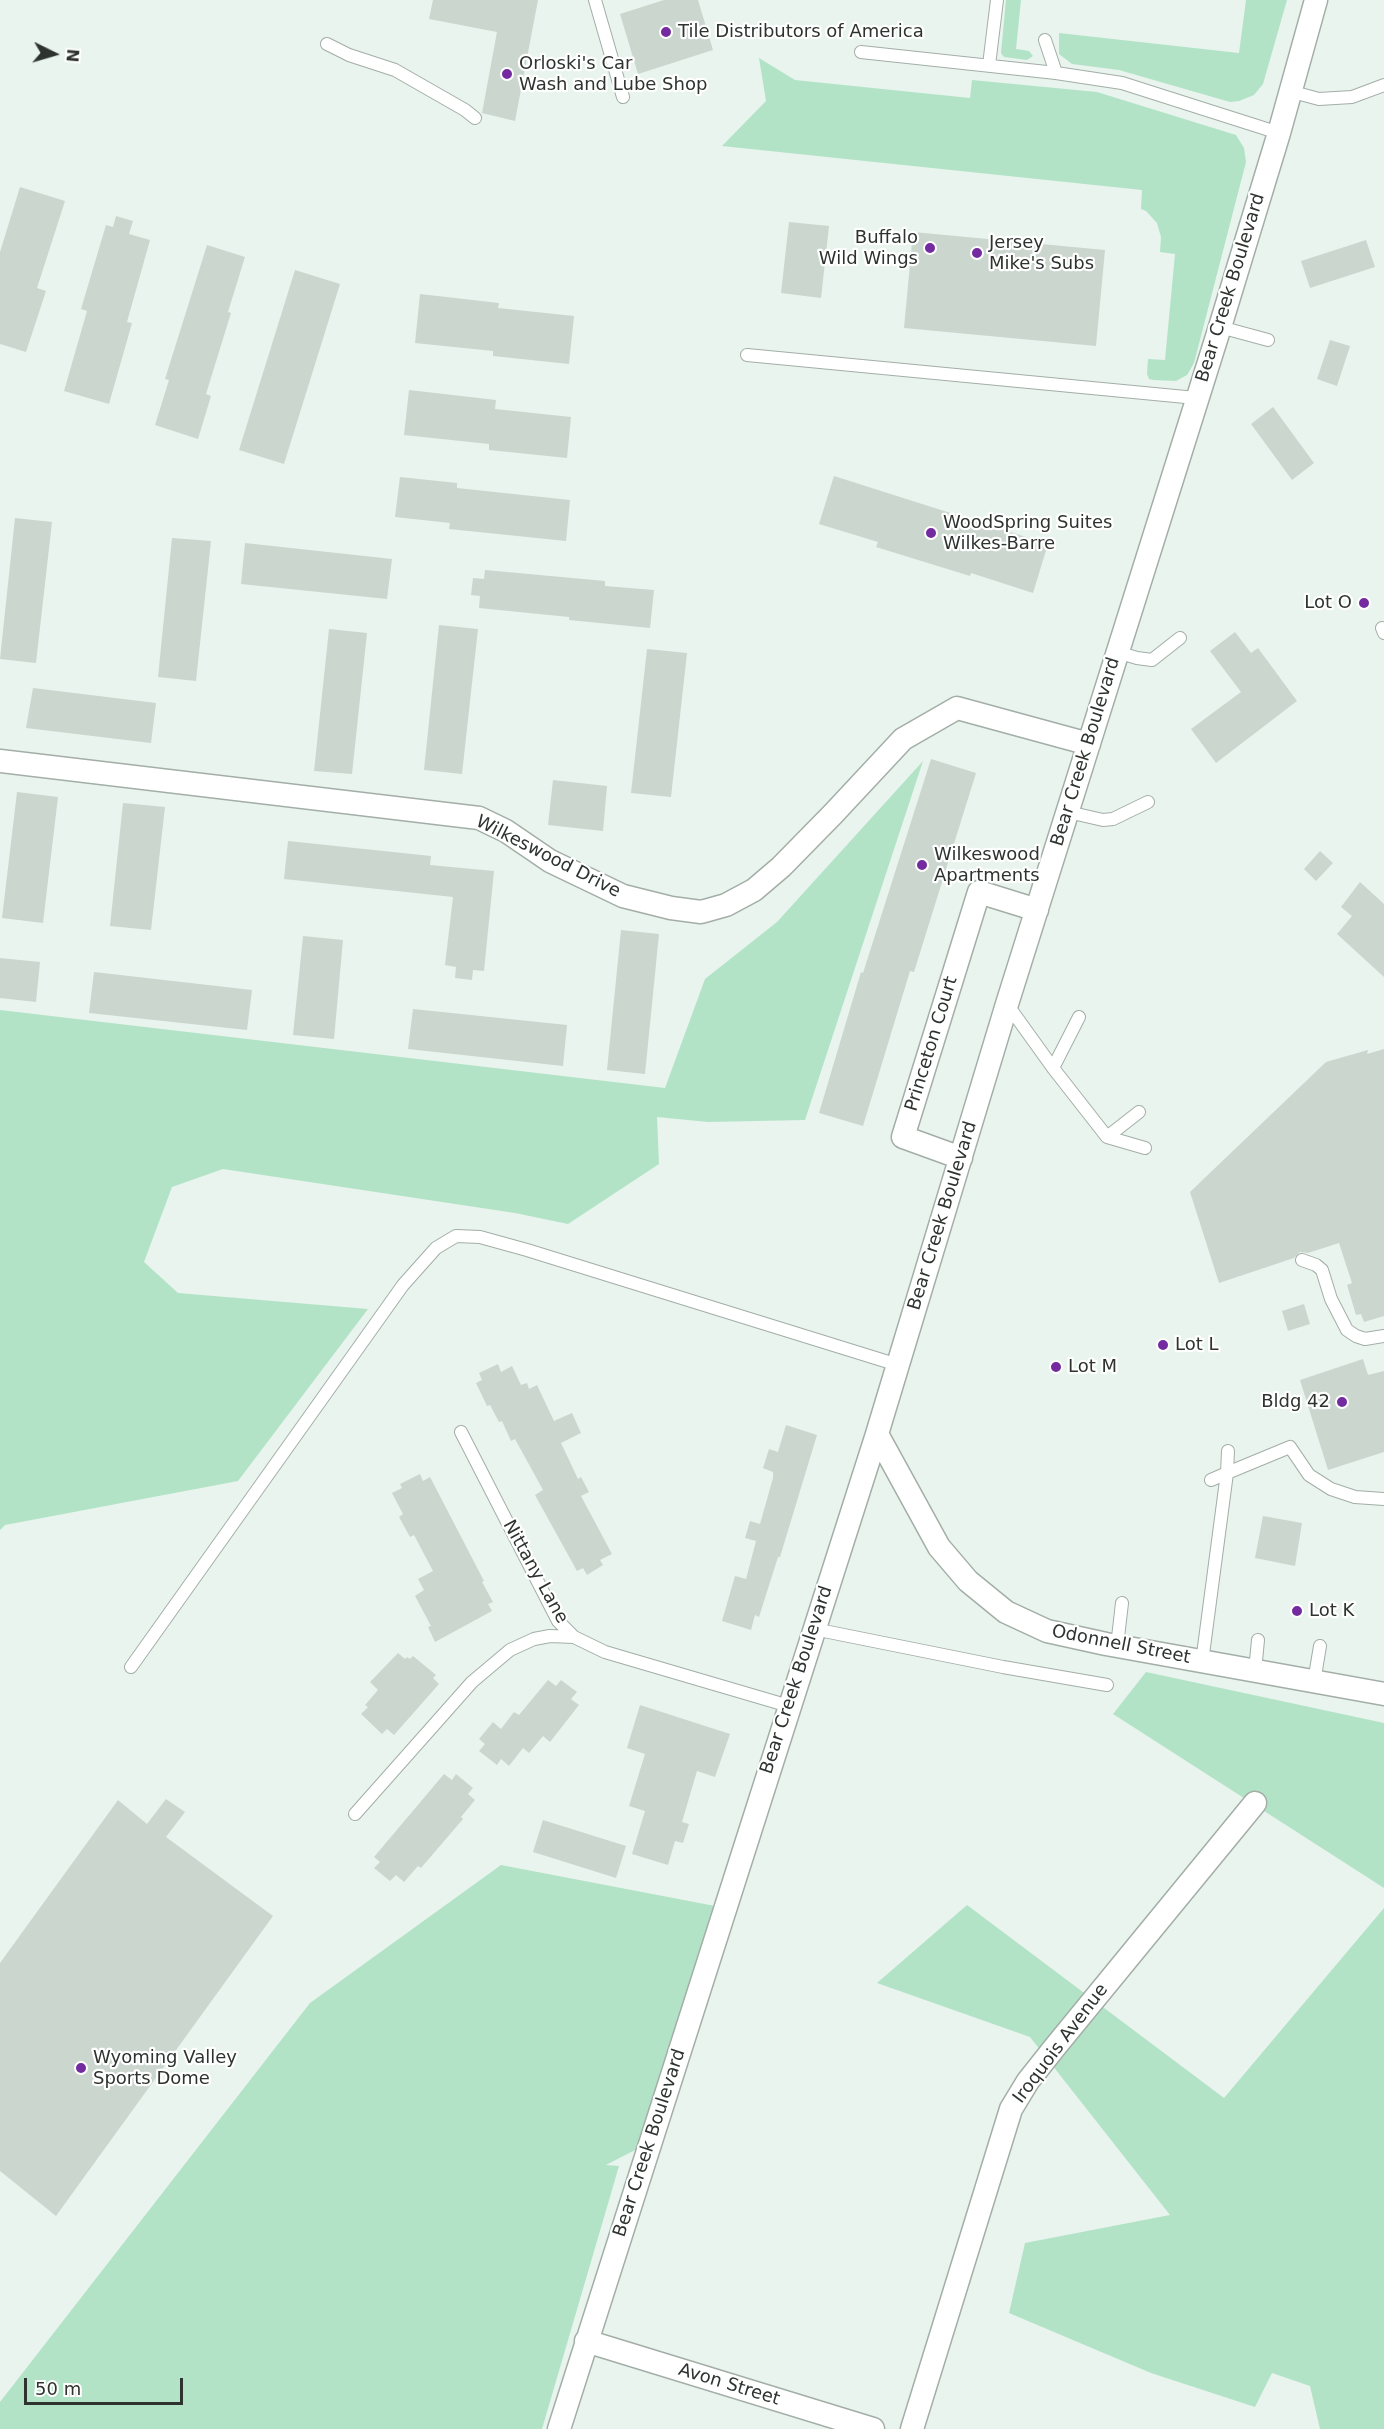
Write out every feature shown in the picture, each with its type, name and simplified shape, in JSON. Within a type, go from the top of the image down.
[{"type":"street","name":"Bear Creek Boulevard","points":[[559,2429],[877,1434],[1007,1004],[1220,327],[1279,133],[1316,0]]},
{"type":"street","name":"Wilkeswood Drive","points":[[0,761],[478,818],[507,831],[550,861],[623,896],[671,908],[701,912],[726,905],[754,890],[819,829],[903,739],[957,708],[1089,744]]},
{"type":"street","name":"Princeton Court","points":[[961,1158],[903,1137],[979,892],[1037,910]]},
{"type":"street","name":"Odonnell Street","points":[[877,1434],[939,1547],[968,1581],[1006,1612],[1047,1632],[1117,1647],[1382,1692]]},
{"type":"street","name":"Iroquois Avenue","points":[[912,2429],[1011,2109],[1028,2080],[1054,2047],[1255,1803]]},
{"type":"street","name":"Avon Street","points":[[586,2341],[873,2429]]},
{"type":"lane","points":[[595,0],[623,97]]},
{"type":"lane","points":[[989,65],[997,0]]},
{"type":"lane","points":[[1045,40],[1056,73]]},
{"type":"lane","points":[[327,44],[349,55],[395,70],[457,105],[475,118]]},
{"type":"lane","points":[[861,52],[1056,73],[1122,84],[1279,133]]},
{"type":"lane","points":[[1289,91],[1319,99],[1352,98],[1384,85]]},
{"type":"lane","points":[[1220,327],[1268,340]]},
{"type":"lane","points":[[747,355],[1196,398]]},
{"type":"lane","points":[[1117,652],[1152,660],[1180,638]]},
{"type":"lane","points":[[1068,812],[1102,820],[1113,819],[1148,802]]},
{"type":"lane","points":[[1007,1004],[1107,1137],[1145,1148]]},
{"type":"lane","points":[[1053,1068],[1079,1017]]},
{"type":"lane","points":[[1107,1137],[1139,1112]]},
{"type":"lane","points":[[131,1667],[403,1285],[436,1248],[456,1236],[480,1237],[518,1247],[898,1365]]},
{"type":"lane","points":[[1302,1260],[1322,1269],[1331,1299],[1347,1330],[1365,1339],[1384,1336]]},
{"type":"lane","name":"Nittany Lane","points":[[461,1432],[558,1622],[574,1637],[605,1652],[789,1706]]},
{"type":"lane","points":[[1211,1480],[1290,1447],[1309,1475],[1331,1489],[1355,1497],[1384,1499]]},
{"type":"lane","points":[[1202,1662],[1228,1451]]},
{"type":"lane","points":[[1117,1647],[1122,1603]]},
{"type":"lane","points":[[814,1629],[959,1659],[1107,1685]]},
{"type":"lane","points":[[355,1814],[472,1682],[510,1650],[550,1635],[574,1637]]},
{"type":"lane","points":[[1255,1671],[1258,1640]]},
{"type":"lane","points":[[1314,1682],[1320,1646]]},
{"type":"green space","points":[[1006,0],[1021,0],[1016,49],[1029,51],[1033,56],[1027,60],[1004,57],[1001,53]]},
{"type":"green space","points":[[1246,0],[1287,0],[1263,84],[1254,95],[1239,101],[1230,102],[1119,70],[1072,64],[1059,54],[1059,33],[1239,53]]},
{"type":"green space","points":[[759,58],[795,80],[970,98],[972,80],[1097,92],[1236,135],[1244,148],[1246,162],[1194,363],[1187,375],[1176,381],[1153,380],[1149,379],[1147,374],[1148,359],[1165,360],[1175,254],[1160,252],[1161,237],[1157,223],[1141,209],[1142,190],[722,146],[766,101]]},
{"type":"green space","points":[[923,761],[805,1120],[708,1122],[657,1117],[659,1164],[568,1224],[515,1213],[223,1169],[172,1187],[144,1262],[178,1293],[368,1309],[238,1481],[5,1525],[0,1530],[0,1010],[665,1088],[705,979],[777,922]]},
{"type":"green space","points":[[1146,1672],[1384,1723],[1384,1888],[1113,1714]]},
{"type":"green space","points":[[501,1865],[715,1906],[637,2149],[606,2165],[619,2166],[542,2429],[0,2429],[0,2402],[310,2003]]},
{"type":"green space","points":[[967,1905],[1224,2098],[1384,1908],[1384,2429],[1320,2429],[1310,2386],[1272,2373],[1255,2407],[1151,2373],[1009,2313],[1025,2243],[1170,2215],[1030,2037],[877,1983]]},
{"type":"building","name":"Orloski's Car Wash and Lube Shop","points":[[433,0],[538,0],[515,121],[482,113],[497,32],[429,19]]},
{"type":"building","name":"Tile Distributors of America","points":[[664,0],[698,0],[713,50],[638,74],[620,14]]},
{"type":"building","points":[[20,187],[65,201],[37,288],[46,291],[26,352],[0,344],[0,252]]},
{"type":"building","points":[[116,216],[133,221],[129,234],[150,240],[127,322],[132,323],[109,404],[64,391],[87,311],[81,309],[106,225],[113,227]]},
{"type":"building","points":[[789,222],[829,226],[821,298],[781,293]]},
{"type":"building","points":[[913,232],[1105,250],[1096,346],[904,328]]},
{"type":"building","points":[[1366,240],[1375,267],[1310,288],[1301,261]]},
{"type":"building","points":[[207,245],[245,257],[228,312],[231,313],[206,394],[211,396],[198,439],[155,425],[169,380],[165,379]]},
{"type":"building","points":[[295,270],[340,284],[284,464],[239,450]]},
{"type":"building","points":[[420,294],[499,303],[498,308],[574,316],[569,364],[493,356],[493,351],[415,343]]},
{"type":"building","points":[[1330,340],[1350,346],[1337,386],[1317,379]]},
{"type":"building","points":[[409,390],[496,400],[495,409],[571,417],[567,458],[489,450],[489,444],[404,435]]},
{"type":"building","points":[[1273,407],[1314,463],[1292,480],[1251,424]]},
{"type":"building","name":"WoodSpring Suites Wilkes-Barre","points":[[834,476],[1048,544],[1033,593],[876,547],[878,542],[819,524]]},
{"type":"building","points":[[400,477],[457,483],[457,488],[570,500],[566,541],[449,529],[450,523],[395,517]]},
{"type":"building","points":[[15,518],[52,522],[36,663],[0,659]]},
{"type":"building","points":[[172,538],[211,541],[196,681],[158,677]]},
{"type":"building","points":[[245,543],[392,559],[387,599],[241,584]]},
{"type":"building","points":[[485,570],[605,581],[605,586],[654,590],[650,628],[479,608],[480,596],[471,595],[473,578],[484,579]]},
{"type":"building","points":[[439,625],[478,629],[462,774],[424,770]]},
{"type":"building","points":[[329,629],[367,633],[352,774],[314,771]]},
{"type":"building","points":[[1235,632],[1251,653],[1258,648],[1297,701],[1216,763],[1191,729],[1241,692],[1210,651]]},
{"type":"building","points":[[647,649],[687,653],[671,797],[631,793]]},
{"type":"building","points":[[33,688],[156,703],[151,743],[26,728]]},
{"type":"building","points":[[931,759],[976,773],[914,972],[910,971],[863,1126],[819,1113],[861,972],[863,973]]},
{"type":"building","points":[[553,780],[607,786],[603,831],[548,825]]},
{"type":"building","points":[[17,792],[58,797],[43,923],[2,918]]},
{"type":"building","points":[[123,803],[165,807],[151,930],[110,926]]},
{"type":"building","points":[[288,841],[431,856],[430,865],[494,871],[484,971],[473,970],[472,980],[455,978],[456,967],[445,965],[453,897],[284,879]]},
{"type":"building","points":[[1320,851],[1333,863],[1316,881],[1304,869]]},
{"type":"building","points":[[1360,882],[1384,904],[1384,977],[1337,934],[1352,916],[1341,907]]},
{"type":"building","points":[[621,930],[659,934],[645,1074],[607,1070]]},
{"type":"building","points":[[303,936],[343,940],[334,1039],[293,1035]]},
{"type":"building","points":[[0,958],[40,962],[36,1002],[0,998]]},
{"type":"building","points":[[94,972],[252,990],[247,1030],[89,1013]]},
{"type":"building","points":[[413,1009],[567,1025],[563,1066],[408,1049]]},
{"type":"building","points":[[1384,1049],[1384,1316],[1364,1322],[1361,1314],[1356,1315],[1347,1285],[1352,1283],[1339,1243],[1308,1253],[1300,1252],[1294,1258],[1219,1283],[1190,1192],[1326,1062],[1368,1050],[1367,1054]]},
{"type":"building","points":[[1304,1304],[1310,1324],[1288,1331],[1282,1311]]},
{"type":"building","name":"Bldg 42","points":[[1363,1359],[1368,1375],[1384,1371],[1384,1452],[1328,1470],[1300,1380]]},
{"type":"building","points":[[498,1364],[501,1372],[512,1366],[521,1385],[527,1383],[529,1389],[537,1385],[554,1421],[572,1413],[581,1433],[561,1443],[578,1479],[581,1477],[589,1492],[581,1496],[612,1554],[600,1560],[603,1565],[587,1575],[583,1568],[577,1571],[535,1495],[543,1490],[515,1439],[511,1441],[502,1421],[499,1422],[490,1405],[487,1406],[476,1383],[482,1380],[479,1373]]},
{"type":"building","points":[[786,1425],[817,1435],[780,1557],[778,1557],[759,1617],[755,1615],[751,1630],[722,1621],[735,1576],[746,1579],[756,1541],[745,1538],[750,1521],[760,1524],[773,1478],[773,1472],[763,1468],[769,1449],[778,1452]]},
{"type":"building","points":[[420,1474],[423,1481],[430,1477],[493,1602],[488,1604],[492,1611],[435,1642],[428,1627],[431,1626],[415,1596],[424,1590],[418,1579],[433,1571],[414,1535],[410,1537],[399,1517],[403,1514],[392,1493],[402,1488],[400,1484]]},
{"type":"building","points":[[1263,1516],[1302,1523],[1295,1566],[1255,1558]]},
{"type":"building","points":[[398,1653],[405,1659],[413,1656],[436,1675],[433,1678],[439,1684],[394,1735],[387,1729],[382,1734],[361,1714],[368,1707],[365,1705],[378,1690],[370,1682]]},
{"type":"building","points":[[548,1680],[556,1686],[561,1680],[577,1692],[571,1699],[579,1705],[550,1742],[543,1736],[529,1753],[523,1748],[509,1766],[501,1759],[497,1765],[479,1751],[485,1744],[479,1739],[493,1722],[501,1729],[514,1712],[519,1715]]},
{"type":"building","points":[[640,1705],[730,1734],[715,1777],[697,1771],[682,1822],[689,1824],[683,1843],[675,1841],[668,1865],[632,1854],[645,1811],[629,1806],[645,1754],[627,1748]]},
{"type":"building","points":[[444,1774],[452,1780],[456,1774],[473,1788],[468,1794],[475,1800],[461,1817],[463,1819],[421,1868],[418,1866],[404,1882],[396,1875],[390,1881],[374,1868],[380,1862],[374,1857]]},
{"type":"building","name":"Wyoming Valley Sports Dome","points":[[166,1799],[185,1812],[166,1837],[273,1916],[56,2216],[0,2171],[0,1963],[118,1800],[147,1824]]},
{"type":"building","points":[[543,1820],[626,1846],[616,1878],[533,1852]]},
{"type":"place","name":"Tile Distributors of America","points":[[666,32]]},
{"type":"place","name":"Orloski's Car Wash and Lube Shop","points":[[507,74]]},
{"type":"place","name":"Buffalo Wild Wings","points":[[930,248]]},
{"type":"place","name":"Jersey Mike's Subs","points":[[977,253]]},
{"type":"place","name":"WoodSpring Suites Wilkes-Barre","points":[[931,533]]},
{"type":"place","name":"Lot O","points":[[1364,603]]},
{"type":"place","name":"Wilkeswood Apartments","points":[[922,865]]},
{"type":"place","name":"Lot L","points":[[1163,1345]]},
{"type":"place","name":"Lot M","points":[[1056,1367]]},
{"type":"place","name":"Bldg 42","points":[[1342,1402]]},
{"type":"place","name":"Lot K","points":[[1297,1611]]},
{"type":"place","name":"Wyoming Valley Sports Dome","points":[[81,2068]]}]
